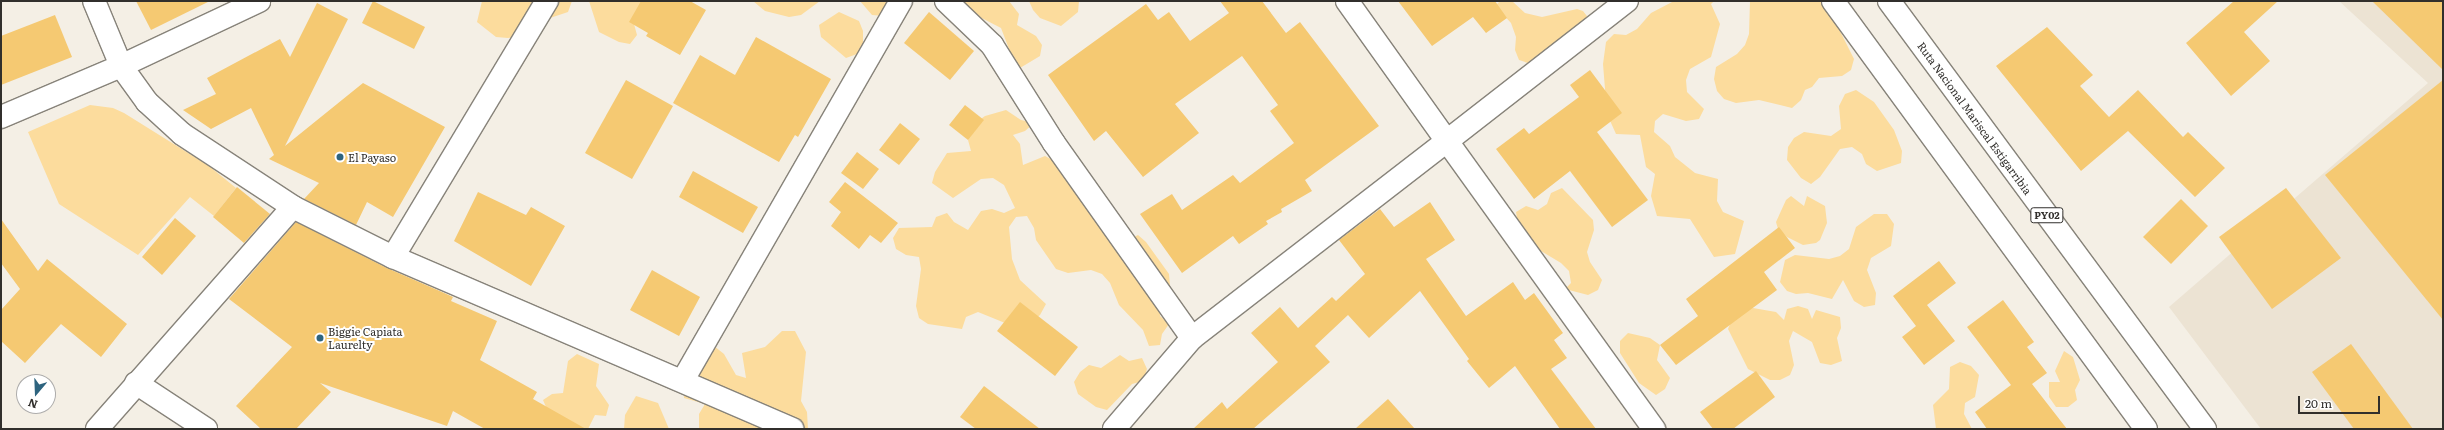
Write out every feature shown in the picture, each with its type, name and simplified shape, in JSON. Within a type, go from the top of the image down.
[{"type":"main road","points":[[94,1],[121,66],[147,102],[182,134],[293,207],[393,257],[683,380],[793,429]]},
{"type":"main road","points":[[1,118],[121,66],[259,1]]},
{"type":"main road","points":[[393,257],[547,1]]},
{"type":"main road","points":[[683,380],[901,1]]},
{"type":"main road","points":[[946,1],[992,45],[1054,143],[1192,338]]},
{"type":"main road","points":[[1348,1],[1654,429]]},
{"type":"main road","points":[[1114,429],[1192,338],[1627,1]]},
{"type":"main road","points":[[1833,1],[2146,429]]},
{"type":"main road","name":"Ruta Nacional Mariscal Estigarribia","points":[[1889,1],[2204,429]]},
{"type":"main road","points":[[97,429],[293,207]]},
{"type":"main road","points":[[136,384],[206,429]]},
{"type":"shaded area","points":[[482,1],[572,1],[568,12],[547,19],[520,36],[508,38],[496,37],[477,22]]},
{"type":"shaded area","points":[[589,1],[647,1],[634,24],[637,35],[630,44],[619,42],[599,32]]},
{"type":"shaded area","points":[[753,1],[820,1],[801,15],[789,17],[765,11]]},
{"type":"shaded area","points":[[860,1],[899,1],[884,16],[872,15]]},
{"type":"shaded area","points":[[963,1],[1009,1],[1019,14],[1017,25],[1036,36],[1042,45],[1040,56],[1020,68],[1014,62],[1001,28],[970,12]]},
{"type":"shaded area","points":[[1029,1],[1079,1],[1078,12],[1061,26],[1040,18],[1033,10]]},
{"type":"shaded area","points":[[1500,1],[1512,1],[1525,13],[1542,17],[1577,9],[1583,11],[1590,20],[1543,68],[1519,60],[1515,50],[1516,37],[1511,23],[1499,10],[1497,4]]},
{"type":"shaded area","points":[[1674,1],[1714,1],[1711,4],[1720,24],[1711,57],[1690,69],[1686,80],[1687,92],[1704,109],[1699,119],[1686,121],[1663,114],[1655,121],[1654,132],[1670,146],[1675,157],[1695,173],[1718,179],[1717,201],[1723,212],[1744,221],[1735,254],[1714,257],[1690,219],[1657,216],[1651,196],[1655,174],[1646,167],[1640,135],[1616,134],[1607,114],[1603,64],[1606,42],[1614,34],[1626,35],[1637,29],[1651,13]]},
{"type":"shaded area","points":[[1750,1],[1832,1],[1832,15],[1854,59],[1851,70],[1842,76],[1819,78],[1812,87],[1805,90],[1801,100],[1792,108],[1759,100],[1736,103],[1724,99],[1717,91],[1714,79],[1716,67],[1737,54],[1745,45],[1749,34]]},
{"type":"shaded area","points":[[2339,1],[2443,1],[2443,429],[2261,429],[2169,307],[2428,83]]},
{"type":"shaded area","points":[[839,12],[859,21],[863,31],[863,43],[857,54],[846,58],[821,37],[819,25]]},
{"type":"shaded area","points":[[1856,90],[1874,102],[1894,130],[1902,151],[1901,163],[1877,171],[1866,164],[1862,154],[1852,147],[1840,149],[1820,177],[1811,184],[1801,178],[1787,160],[1788,147],[1794,138],[1804,132],[1831,136],[1841,129],[1839,106],[1845,94]]},
{"type":"shaded area","points":[[90,105],[113,108],[124,113],[209,166],[236,188],[214,216],[190,197],[138,255],[59,204],[28,132]]},
{"type":"shaded area","points":[[1006,110],[1021,120],[1034,123],[1025,131],[1013,135],[1020,144],[1023,165],[1045,156],[1064,166],[1105,235],[1128,240],[1138,235],[1146,242],[1169,274],[1170,286],[1160,305],[1160,316],[1169,324],[1162,334],[1160,345],[1149,346],[1143,330],[1119,305],[1110,283],[1102,274],[1091,270],[1068,273],[1056,269],[1036,240],[1034,228],[1027,216],[1016,217],[1009,227],[1012,259],[1020,280],[1046,304],[1040,315],[1022,330],[978,312],[966,317],[962,329],[928,324],[919,318],[916,306],[921,269],[919,257],[906,255],[896,249],[893,238],[899,228],[932,227],[936,217],[947,213],[954,222],[968,230],[981,211],[992,209],[1004,213],[1015,208],[1004,185],[993,178],[981,179],[953,198],[932,183],[935,172],[947,153],[971,151],[968,140],[975,123],[985,116]]},
{"type":"shaded area","points":[[1562,188],[1593,220],[1594,230],[1587,252],[1590,262],[1602,280],[1598,290],[1588,295],[1565,289],[1571,283],[1569,271],[1561,263],[1541,251],[1524,235],[1518,224],[1516,212],[1526,206],[1538,210],[1547,204],[1551,193]]},
{"type":"shaded area","points":[[1791,196],[1804,206],[1807,196],[1825,206],[1827,223],[1820,240],[1816,243],[1803,245],[1787,237],[1778,229],[1776,222],[1786,200]]},
{"type":"shaded area","points":[[1874,214],[1887,214],[1894,224],[1891,246],[1871,258],[1867,270],[1876,293],[1875,305],[1864,307],[1854,301],[1843,280],[1832,299],[1808,293],[1796,294],[1787,291],[1780,282],[1785,260],[1795,255],[1829,259],[1840,256],[1849,249],[1856,227]]},
{"type":"shaded area","points":[[1798,306],[1808,309],[1812,319],[1816,310],[1840,317],[1841,328],[1837,338],[1842,361],[1831,365],[1820,363],[1812,342],[1793,331],[1789,341],[1794,365],[1790,375],[1780,380],[1770,380],[1748,369],[1728,329],[1732,319],[1741,311],[1753,308],[1776,312],[1784,320],[1787,309]]},
{"type":"shaded area","points":[[782,331],[795,331],[806,352],[801,401],[807,412],[808,429],[699,429],[699,414],[705,404],[684,398],[683,368],[714,346],[724,354],[736,375],[746,378],[742,353],[765,347]]},
{"type":"shaded area","points":[[1628,333],[1650,338],[1660,345],[1657,360],[1670,378],[1665,389],[1656,395],[1639,383],[1620,353],[1620,341]]},
{"type":"shaded area","points":[[2064,351],[2073,357],[2080,380],[2075,390],[2077,400],[2068,407],[2056,407],[2049,397],[2049,382],[2060,382],[2055,371]]},
{"type":"shaded area","points":[[577,354],[599,364],[596,386],[609,405],[606,416],[595,415],[588,429],[548,429],[552,421],[543,400],[552,394],[563,393],[568,361]]},
{"type":"shaded area","points":[[1120,355],[1129,361],[1142,358],[1147,369],[1143,381],[1132,384],[1107,410],[1096,407],[1078,394],[1074,382],[1080,372],[1089,365],[1101,368]]},
{"type":"shaded area","points":[[1960,362],[1971,366],[1979,375],[1975,397],[1965,403],[1964,414],[1972,429],[1936,429],[1933,405],[1949,389],[1950,367]]},
{"type":"shaded area","points":[[636,396],[658,403],[669,429],[624,429],[625,415]]},
{"type":"building","points":[[136,1],[210,1],[151,30]]},
{"type":"building","points":[[373,1],[425,27],[414,49],[362,23]]},
{"type":"building","points":[[641,1],[690,1],[706,10],[680,55],[646,36],[648,33],[629,22]]},
{"type":"building","points":[[1220,1],[1262,1],[1286,33],[1300,22],[1379,126],[1305,180],[1312,191],[1281,209],[1282,212],[1266,221],[1268,224],[1239,244],[1233,236],[1182,273],[1140,214],[1172,194],[1182,210],[1233,175],[1240,183],[1294,143],[1270,111],[1278,105],[1242,56],[1175,104],[1199,133],[1143,177],[1106,131],[1094,141],[1048,75],[1146,4],[1158,20],[1169,12],[1190,41],[1229,13]]},
{"type":"building","points":[[1398,1],[1495,1],[1507,18],[1486,33],[1473,17],[1432,46]]},
{"type":"building","points":[[2234,1],[2278,1],[2244,32],[2270,61],[2231,96],[2186,43]]},
{"type":"building","points":[[2372,1],[2443,1],[2443,70]]},
{"type":"building","points":[[317,3],[348,19],[285,146],[363,83],[445,127],[393,217],[367,202],[356,225],[304,199],[319,183],[269,159],[274,155],[251,108],[211,129],[183,110],[216,94],[207,78],[280,39],[290,57]]},
{"type":"building","points":[[929,12],[974,51],[950,80],[904,43]]},
{"type":"building","points":[[55,15],[72,57],[1,85],[1,36]]},
{"type":"building","points":[[2047,27],[2093,75],[2080,86],[2109,117],[2138,90],[2183,137],[2188,132],[2225,168],[2195,197],[2128,131],[2081,171],[1996,66]]},
{"type":"building","points":[[756,37],[831,79],[798,137],[795,135],[779,162],[673,103],[700,55],[735,75]]},
{"type":"building","points":[[1590,70],[1622,113],[1597,132],[1648,200],[1612,227],[1570,171],[1534,199],[1496,149],[1524,128],[1529,134],[1579,97],[1570,85]]},
{"type":"building","points":[[626,80],[673,106],[632,179],[585,153]]},
{"type":"building","points":[[2443,80],[2443,320],[2325,175]]},
{"type":"building","points":[[965,105],[984,120],[968,140],[949,125]]},
{"type":"building","points":[[900,123],[920,139],[899,165],[879,150]]},
{"type":"building","points":[[857,152],[879,169],[863,189],[841,173]]},
{"type":"building","points":[[693,171],[758,207],[743,233],[679,197]]},
{"type":"building","points":[[845,182],[898,223],[881,243],[870,235],[859,249],[831,226],[841,212],[829,202]]},
{"type":"building","points":[[237,187],[270,214],[244,243],[213,217]]},
{"type":"building","points":[[2286,188],[2341,258],[2272,309],[2219,237]]},
{"type":"building","points":[[478,192],[526,215],[531,207],[565,226],[531,286],[454,241]]},
{"type":"building","points":[[2181,199],[2208,226],[2171,264],[2143,237]]},
{"type":"building","points":[[1430,202],[1455,240],[1426,259],[1466,316],[1513,282],[1525,300],[1534,293],[1563,333],[1554,340],[1567,358],[1551,369],[1596,429],[1560,429],[1515,366],[1489,388],[1467,361],[1469,359],[1420,291],[1369,338],[1348,315],[1315,346],[1330,362],[1253,429],[1193,429],[1222,402],[1227,409],[1278,362],[1251,333],[1280,307],[1298,328],[1332,297],[1336,301],[1365,274],[1339,240],[1380,209],[1394,227]]},
{"type":"building","points":[[175,218],[196,236],[162,275],[142,257]]},
{"type":"building","points":[[1,219],[38,271],[47,259],[127,324],[101,357],[61,324],[25,363],[1,341],[1,310],[20,289],[1,263]]},
{"type":"building","points":[[296,222],[387,268],[453,297],[451,301],[497,321],[480,360],[537,392],[533,399],[586,429],[485,429],[453,411],[447,426],[320,383],[331,392],[296,429],[261,429],[236,406],[292,347],[229,299]]},
{"type":"building","points":[[1779,227],[1795,248],[1764,272],[1777,290],[1676,365],[1660,345],[1698,316],[1686,299]]},
{"type":"building","points":[[1939,261],[1956,283],[1927,305],[1955,341],[1924,365],[1902,337],[1916,326],[1893,296]]},
{"type":"building","points":[[652,270],[700,297],[679,336],[630,310]]},
{"type":"building","points":[[2003,300],[2034,342],[2027,347],[2047,373],[2032,384],[2067,429],[1987,429],[1975,412],[2011,385],[1967,327]]},
{"type":"building","points":[[1020,302],[1078,347],[1055,376],[997,331]]},
{"type":"building","points":[[2351,344],[2413,429],[2354,429],[2312,372]]},
{"type":"building","points":[[1756,371],[1775,397],[1733,429],[1713,429],[1700,412]]},
{"type":"building","points":[[984,386],[1040,429],[976,429],[960,417]]},
{"type":"building","points":[[1388,399],[1415,429],[1355,429]]},
{"type":"place","name":"El Payaso","points":[[340,157]]},
{"type":"place","name":"Biggie Capiata Laurelty","points":[[320,338]]}]
